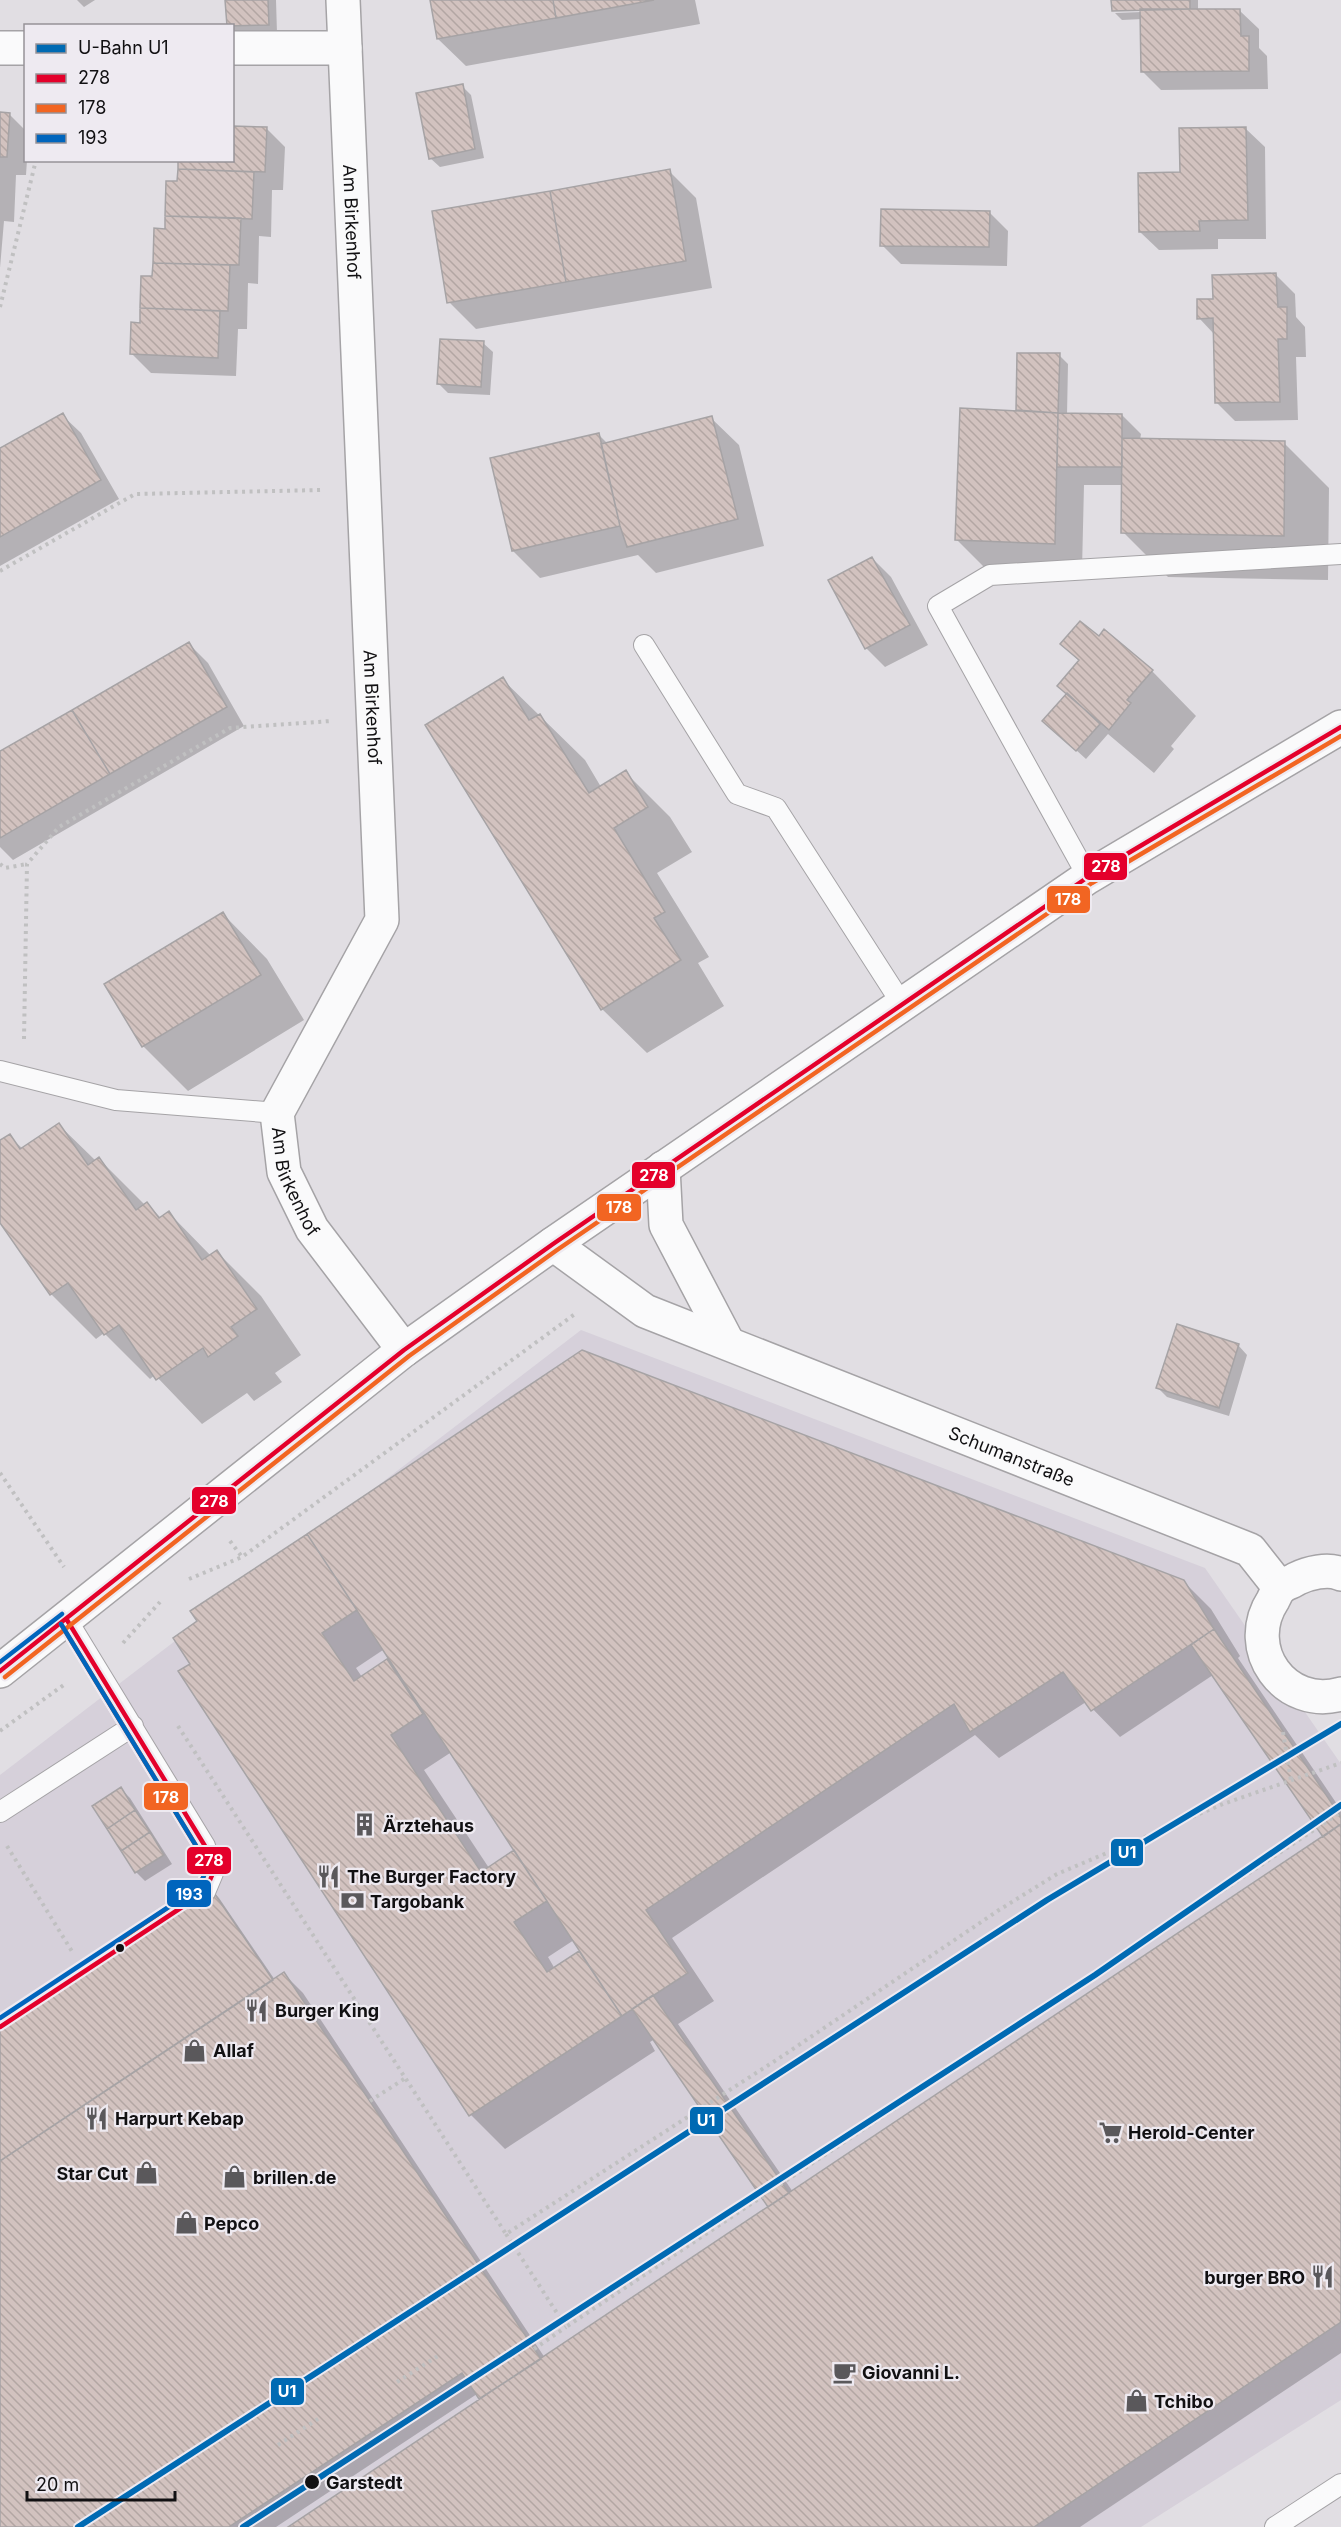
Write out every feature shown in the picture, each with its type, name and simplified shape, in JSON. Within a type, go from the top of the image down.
[{"type":"street","name":"Am Birkenhof","points":[[343,0],[382,920],[277,1113],[284,1172],[312,1229],[404,1350]]},
{"type":"street","points":[[0,48],[24,48]]},
{"type":"street","points":[[234,48],[345,48]]},
{"type":"street","points":[[0,1671],[404,1350],[553,1244],[1088,877],[1341,727]]},
{"type":"street","points":[[663,1168],[666,1225],[728,1343]]},
{"type":"street","name":"Schumanstraße","points":[[553,1244],[645,1311],[1250,1550],[1280,1588]]},
{"type":"street","points":[[1341,1574],[1337,1572],[1307,1573],[1280,1588],[1264,1613],[1261,1644],[1273,1672],[1296,1691],[1326,1698],[1341,1694]]},
{"type":"lane","points":[[1088,877],[938,606],[990,575],[1341,554]]},
{"type":"lane","points":[[644,645],[738,794],[776,808],[902,1004]]},
{"type":"lane","points":[[0,1071],[116,1100],[277,1113]]},
{"type":"lane","points":[[78,1611],[133,1726],[205,1846],[213,1873],[205,1892]]},
{"type":"lane","points":[[0,1812],[133,1726]]},
{"type":"lane","points":[[1275,2527],[1341,2484]]},
{"type":"path","points":[[0,307],[36,162]]},
{"type":"path","points":[[0,571],[135,494],[363,489]]},
{"type":"path","points":[[0,864],[5,868],[27,864],[59,827],[230,728],[374,718]]},
{"type":"path","points":[[23,1076],[27,864]]},
{"type":"path","points":[[180,1586],[190,1579],[242,1557],[574,1314],[603,1282]]},
{"type":"path","points":[[0,1473],[78,1611]]},
{"type":"path","points":[[130,1652],[124,1642],[161,1601]]},
{"type":"path","points":[[175,1722],[566,2326]]},
{"type":"path","points":[[506,2234],[784,2055],[999,1910],[1058,1874],[1223,1804],[1341,1763]]},
{"type":"path","points":[[534,2349],[1341,1812]]},
{"type":"path","points":[[6,1845],[73,1953]]},
{"type":"path","points":[[370,2101],[404,2079]]},
{"type":"path","points":[[397,2382],[441,2354]]},
{"type":"path","points":[[278,2445],[321,2417]]},
{"type":"shaded area","points":[[581,1330],[1205,1568],[1341,1764],[1341,2400],[1141,2527],[0,2527],[0,1775]]},
{"type":"building","points":[[225,0],[268,0],[269,25],[227,24]]},
{"type":"building","points":[[430,0],[553,0],[556,18],[437,39]]},
{"type":"building","points":[[553,0],[654,0],[556,18]]},
{"type":"building","points":[[1111,0],[1190,0],[1190,9],[1112,11]]},
{"type":"building","points":[[1140,9],[1240,9],[1241,36],[1249,36],[1249,71],[1141,72]]},
{"type":"building","points":[[463,84],[475,149],[429,159],[416,93]]},
{"type":"building","points":[[0,112],[10,113],[7,157],[0,157]]},
{"type":"building","points":[[234,126],[267,127],[265,172],[178,169],[178,162],[234,162]]},
{"type":"building","points":[[1246,127],[1248,220],[1199,221],[1200,231],[1139,232],[1138,173],[1180,172],[1179,128]]},
{"type":"building","points":[[178,169],[254,172],[252,219],[165,216],[166,181],[177,181]]},
{"type":"building","points":[[670,169],[686,261],[566,282],[550,191]]},
{"type":"building","points":[[550,191],[566,282],[447,303],[432,211]]},
{"type":"building","points":[[881,209],[990,211],[989,247],[880,246]]},
{"type":"building","points":[[165,216],[241,218],[239,265],[153,263],[154,228],[165,229]]},
{"type":"building","points":[[153,263],[230,265],[228,311],[140,308],[141,276],[152,276]]},
{"type":"building","points":[[1276,273],[1278,307],[1287,307],[1287,339],[1278,339],[1280,402],[1215,403],[1213,318],[1197,319],[1197,299],[1213,299],[1212,275]]},
{"type":"building","points":[[140,308],[220,311],[218,358],[130,354],[131,322],[140,323]]},
{"type":"building","points":[[440,339],[484,341],[481,387],[437,384]]},
{"type":"building","points":[[1017,353],[1060,353],[1058,413],[1016,410]]},
{"type":"building","points":[[960,408],[1058,413],[1055,544],[955,540]]},
{"type":"building","points":[[63,413],[101,480],[0,537],[0,448]]},
{"type":"building","points":[[1058,413],[1122,414],[1122,467],[1057,467]]},
{"type":"building","points":[[712,416],[738,519],[627,547],[601,444]]},
{"type":"building","points":[[599,433],[620,526],[512,551],[490,458]]},
{"type":"building","points":[[1122,438],[1285,441],[1284,536],[1121,533]]},
{"type":"building","points":[[872,557],[910,625],[865,649],[828,580]]},
{"type":"building","points":[[1080,621],[1099,636],[1104,629],[1153,670],[1127,700],[1131,703],[1109,730],[1057,686],[1079,660],[1060,644]]},
{"type":"building","points":[[189,642],[227,707],[110,774],[72,710]]},
{"type":"building","points":[[503,677],[529,720],[540,714],[589,793],[626,770],[648,807],[614,828],[665,912],[654,918],[681,960],[601,1010],[425,725]]},
{"type":"building","points":[[1067,693],[1100,724],[1076,751],[1042,721]]},
{"type":"building","points":[[72,710],[110,774],[0,838],[0,751]]},
{"type":"building","points":[[223,912],[261,975],[142,1047],[104,984]]},
{"type":"building","points":[[59,1123],[88,1165],[99,1157],[136,1210],[147,1202],[159,1218],[169,1211],[202,1260],[217,1250],[257,1309],[231,1327],[238,1336],[208,1357],[203,1348],[156,1380],[119,1325],[104,1335],[68,1283],[50,1295],[0,1223],[0,1140],[10,1134],[20,1149]]},
{"type":"building","points":[[1177,1324],[1239,1344],[1219,1408],[1156,1388]]},
{"type":"building","points":[[582,1350],[1184,1580],[1214,1629],[1091,1711],[1063,1672],[970,1732],[954,1704],[646,1910],[688,1973],[622,2016],[307,1534]]},
{"type":"building","name":"Ärztehaus","points":[[307,1534],[357,1610],[322,1633],[354,1681],[387,1659],[423,1714],[391,1735],[481,1872],[514,1850],[547,1901],[514,1922],[547,1972],[579,1951],[622,2016],[469,2116],[178,1671],[190,1664],[173,1638],[197,1621],[190,1611]]},
{"type":"building","points":[[1214,1629],[1341,1817],[1341,1824],[1323,1837],[1191,1645]]},
{"type":"building","points":[[121,1787],[135,1810],[107,1829],[92,1806]]},
{"type":"building","points":[[135,1810],[150,1832],[121,1851],[107,1829]]},
{"type":"building","name":"Herold-Center","points":[[1341,1824],[1341,2322],[1034,2527],[288,2527]]},
{"type":"building","points":[[150,1832],[164,1855],[135,1873],[121,1851]]},
{"type":"building","points":[[210,1887],[273,1980],[0,2161],[0,2025]]},
{"type":"building","points":[[284,1972],[541,2359],[479,2399],[462,2373],[229,2527],[0,2527],[0,2161]]},
{"type":"building","points":[[653,1995],[789,2193],[768,2207],[632,2009]]},
{"type":"metro line","name":"U1","points":[[78,2527],[1047,1900],[1341,1724]]},
{"type":"metro line","name":"U1","points":[[243,2527],[1095,1975],[1341,1805]]},
{"type":"transit line","name":"278","points":[[0,1671],[404,1350],[553,1244],[1088,877],[1341,727]]},
{"type":"transit line","name":"178","points":[[5,1677],[409,1356],[557,1250],[1092,883],[1341,736]]},
{"type":"transit line","name":"193","points":[[0,1662],[62,1614]]},
{"type":"transit line","name":"278","points":[[0,2027],[205,1892],[213,1873],[205,1846],[67,1620]]},
{"type":"transit line","name":"178","points":[[61,1624],[198,1849],[205,1873],[199,1887],[115,1943]]},
{"type":"transit line","name":"193","points":[[0,2018],[199,1887],[205,1873],[198,1849],[61,1624]]},
{"type":"place","name":"Ärztehaus","points":[[365,1825]]},
{"type":"place","name":"The Burger Factory","points":[[329,1876]]},
{"type":"place","name":"Targobank","points":[[352,1901]]},
{"type":"place","name":"Burger King","points":[[257,2010]]},
{"type":"place","name":"Allaf","points":[[195,2050]]},
{"type":"place","name":"Harpurt Kebap","points":[[97,2118]]},
{"type":"place","name":"Herold-Center","points":[[1110,2132]]},
{"type":"place","name":"Star Cut","points":[[146,2173]]},
{"type":"place","name":"brillen.de","points":[[235,2177]]},
{"type":"place","name":"Pepco","points":[[186,2223]]},
{"type":"place","name":"burger BRO","points":[[1323,2277]]},
{"type":"place","name":"Giovanni L.","points":[[844,2372]]},
{"type":"place","name":"Tchibo","points":[[1136,2401]]},
{"type":"place","name":"Garstedt","points":[[312,2482]]}]
